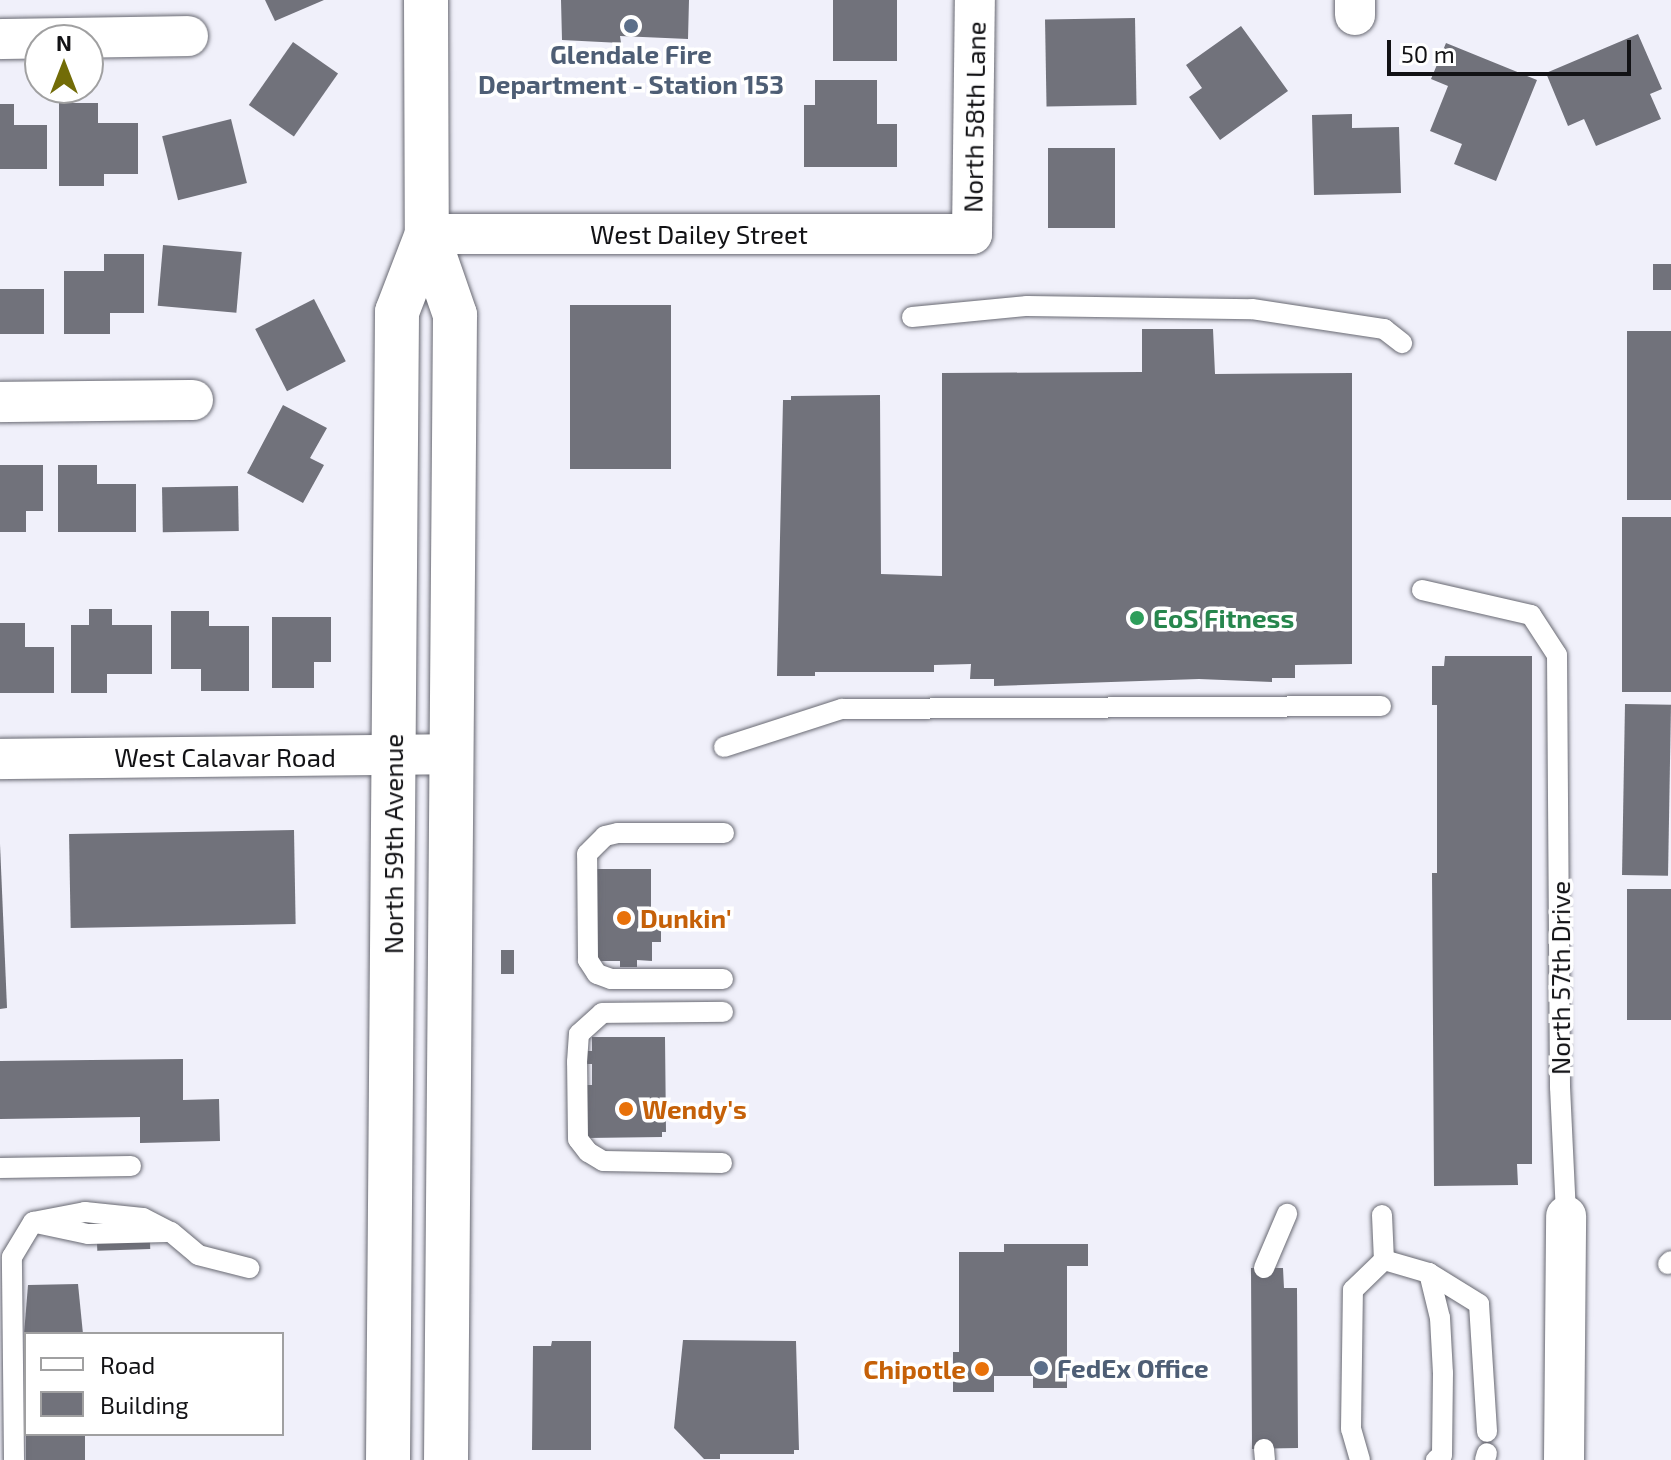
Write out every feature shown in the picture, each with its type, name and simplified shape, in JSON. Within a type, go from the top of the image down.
[{"type":"main road","name":"North 59th Avenue","points":[[426,0],[427,234],[455,315],[446,1460]]},
{"type":"main road","name":"North 59th Avenue","points":[[388,1460],[397,312],[427,234]]},
{"type":"main road","points":[[391,1062],[412,1111],[413,1179],[418,1194],[426,1202],[448,1209]]},
{"type":"street","name":"North 58th Lane","points":[[972,234],[975,0]]},
{"type":"street","points":[[0,39],[188,36]]},
{"type":"street","name":"West Dailey Street","points":[[427,234],[972,234]]},
{"type":"street","points":[[0,402],[193,400]]},
{"type":"street","name":"West Calavar Road","points":[[0,759],[450,754]]},
{"type":"street","name":"North 57th Drive","points":[[1564,1460],[1566,1216]]},
{"type":"lane","points":[[912,317],[1027,306],[1252,309],[1384,329],[1402,343]]},
{"type":"lane","name":"North 57th Drive","points":[[1422,590],[1531,615],[1557,655],[1560,1087],[1566,1216]]},
{"type":"lane","points":[[724,747],[842,709],[1381,706]]},
{"type":"lane","points":[[723,979],[611,979],[597,974],[588,960],[587,948],[587,854],[605,836],[618,833],[724,833]]},
{"type":"lane","points":[[722,1163],[603,1161],[588,1152],[578,1139],[577,1062],[579,1034],[602,1013],[723,1012]]},
{"type":"lane","points":[[0,1168],[131,1166]]},
{"type":"lane","points":[[14,1460],[12,1257],[33,1222],[64,1213],[110,1212],[143,1218],[171,1232],[198,1255],[249,1268]]},
{"type":"lane","points":[[1264,1268],[1287,1214]]},
{"type":"lane","points":[[1360,1460],[1351,1429],[1353,1290],[1384,1260],[1382,1215]]},
{"type":"lane","points":[[1384,1260],[1429,1273],[1479,1304],[1487,1432]]},
{"type":"lane","points":[[1429,1273],[1440,1318],[1443,1373],[1442,1455],[1436,1460]]},
{"type":"building","points":[[265,0],[324,0],[275,21]]},
{"type":"building","name":"Glendale Fire Department - Station 153","points":[[561,0],[689,0],[688,39],[620,36],[621,43],[562,40]]},
{"type":"building","points":[[833,0],[897,0],[897,61],[833,61]]},
{"type":"building","points":[[1135,18],[1137,105],[1047,107],[1045,20]]},
{"type":"building","points":[[1241,26],[1288,91],[1220,140],[1189,97],[1202,88],[1186,65]]},
{"type":"building","points":[[1638,34],[1662,89],[1650,94],[1661,119],[1596,146],[1584,119],[1568,126],[1546,73]]},
{"type":"building","points":[[293,42],[338,74],[294,137],[249,105]]},
{"type":"building","points":[[1446,43],[1537,80],[1496,181],[1454,164],[1462,144],[1430,131],[1448,86],[1431,79]]},
{"type":"building","points":[[815,80],[877,80],[877,124],[897,124],[897,167],[804,167],[804,105],[815,105]]},
{"type":"building","points":[[0,104],[14,104],[14,125],[47,125],[47,169],[0,169]]},
{"type":"building","points":[[59,104],[98,104],[98,123],[138,123],[138,174],[104,174],[104,186],[59,186]]},
{"type":"building","points":[[1352,114],[1352,128],[1399,127],[1401,193],[1314,195],[1312,115]]},
{"type":"building","points":[[231,119],[247,183],[178,200],[162,136]]},
{"type":"building","points":[[1048,148],[1115,148],[1115,228],[1048,228]]},
{"type":"building","points":[[163,245],[242,252],[236,313],[158,306]]},
{"type":"building","points":[[104,254],[144,254],[144,313],[110,313],[110,334],[64,334],[64,271],[104,271]]},
{"type":"building","points":[[1653,264],[1671,264],[1671,290],[1653,290]]},
{"type":"building","points":[[0,289],[44,289],[44,334],[0,334]]},
{"type":"building","points":[[314,299],[346,361],[287,391],[255,329]]},
{"type":"building","points":[[570,305],[671,305],[671,469],[570,469]]},
{"type":"building","points":[[1142,329],[1213,329],[1215,374],[1352,373],[1352,664],[1295,665],[1295,678],[1272,678],[1272,682],[1199,679],[994,686],[994,679],[970,679],[971,664],[934,665],[934,672],[815,672],[815,676],[777,676],[783,400],[791,400],[791,396],[880,395],[881,574],[942,576],[942,373],[1142,372]]},
{"type":"building","points":[[1627,331],[1671,331],[1671,500],[1627,500]]},
{"type":"building","points":[[283,405],[327,428],[310,458],[324,465],[303,503],[247,473]]},
{"type":"building","points":[[0,465],[43,465],[43,511],[26,511],[26,532],[0,532]]},
{"type":"building","points":[[58,465],[97,465],[97,484],[136,484],[136,532],[58,532]]},
{"type":"building","points":[[238,486],[239,531],[163,532],[162,487]]},
{"type":"building","points":[[1622,517],[1671,517],[1671,692],[1622,692]]},
{"type":"building","points":[[89,609],[112,609],[112,625],[152,625],[152,674],[107,674],[107,693],[71,693],[71,625],[89,625]]},
{"type":"building","points":[[171,611],[209,611],[209,626],[249,626],[249,691],[201,691],[201,669],[171,669]]},
{"type":"building","points":[[272,617],[331,617],[331,662],[314,662],[314,688],[272,688]]},
{"type":"building","points":[[0,623],[25,623],[25,647],[54,647],[54,693],[0,693]]},
{"type":"building","points":[[1445,656],[1532,656],[1532,1164],[1517,1164],[1518,1185],[1434,1186],[1432,873],[1437,873],[1437,705],[1432,705],[1432,666],[1444,666]]},
{"type":"building","points":[[1625,704],[1671,705],[1668,876],[1622,875]]},
{"type":"building","points":[[294,830],[296,924],[71,928],[69,834]]},
{"type":"building","points":[[0,844],[7,1008],[0,1009]]},
{"type":"building","name":"Dunkin'","points":[[596,869],[651,869],[651,914],[661,914],[661,942],[652,942],[652,961],[637,960],[637,967],[620,967],[620,961],[595,961]]},
{"type":"building","points":[[1627,889],[1671,889],[1671,1020],[1627,1020]]},
{"type":"building","points":[[501,950],[514,950],[514,974],[501,974]]},
{"type":"building","name":"Wendy's","points":[[592,1037],[665,1037],[666,1132],[662,1132],[662,1137],[587,1138],[587,1085],[592,1085],[592,1064],[585,1064],[585,1051],[592,1051]]},
{"type":"building","points":[[183,1059],[183,1100],[219,1099],[220,1141],[140,1143],[140,1117],[0,1119],[0,1061]]},
{"type":"building","points":[[149,1213],[150,1249],[97,1251],[96,1215]]},
{"type":"building","points":[[1004,1244],[1088,1244],[1088,1266],[1067,1266],[1067,1388],[1033,1388],[1033,1376],[994,1376],[994,1392],[953,1392],[953,1352],[959,1352],[959,1252],[1004,1252]]},
{"type":"building","points":[[1251,1268],[1283,1268],[1284,1288],[1297,1288],[1298,1448],[1252,1449]]},
{"type":"building","points":[[78,1284],[83,1332],[24,1332],[28,1285]]},
{"type":"building","points":[[683,1340],[796,1341],[799,1450],[794,1450],[794,1454],[720,1454],[720,1459],[704,1459],[674,1428]]},
{"type":"building","points":[[552,1341],[591,1341],[591,1450],[532,1450],[533,1346],[551,1346]]},
{"type":"building","points":[[26,1436],[85,1436],[85,1460],[26,1460]]},
{"type":"place","name":"Glendale Fire Department - Station 153","points":[[631,26]]},
{"type":"place","name":"EoS Fitness","points":[[1137,618]]},
{"type":"place","name":"Dunkin'","points":[[624,918]]},
{"type":"place","name":"Wendy's","points":[[626,1109]]},
{"type":"place","name":"FedEx Office","points":[[1041,1368]]},
{"type":"place","name":"Chipotle","points":[[982,1369]]}]
